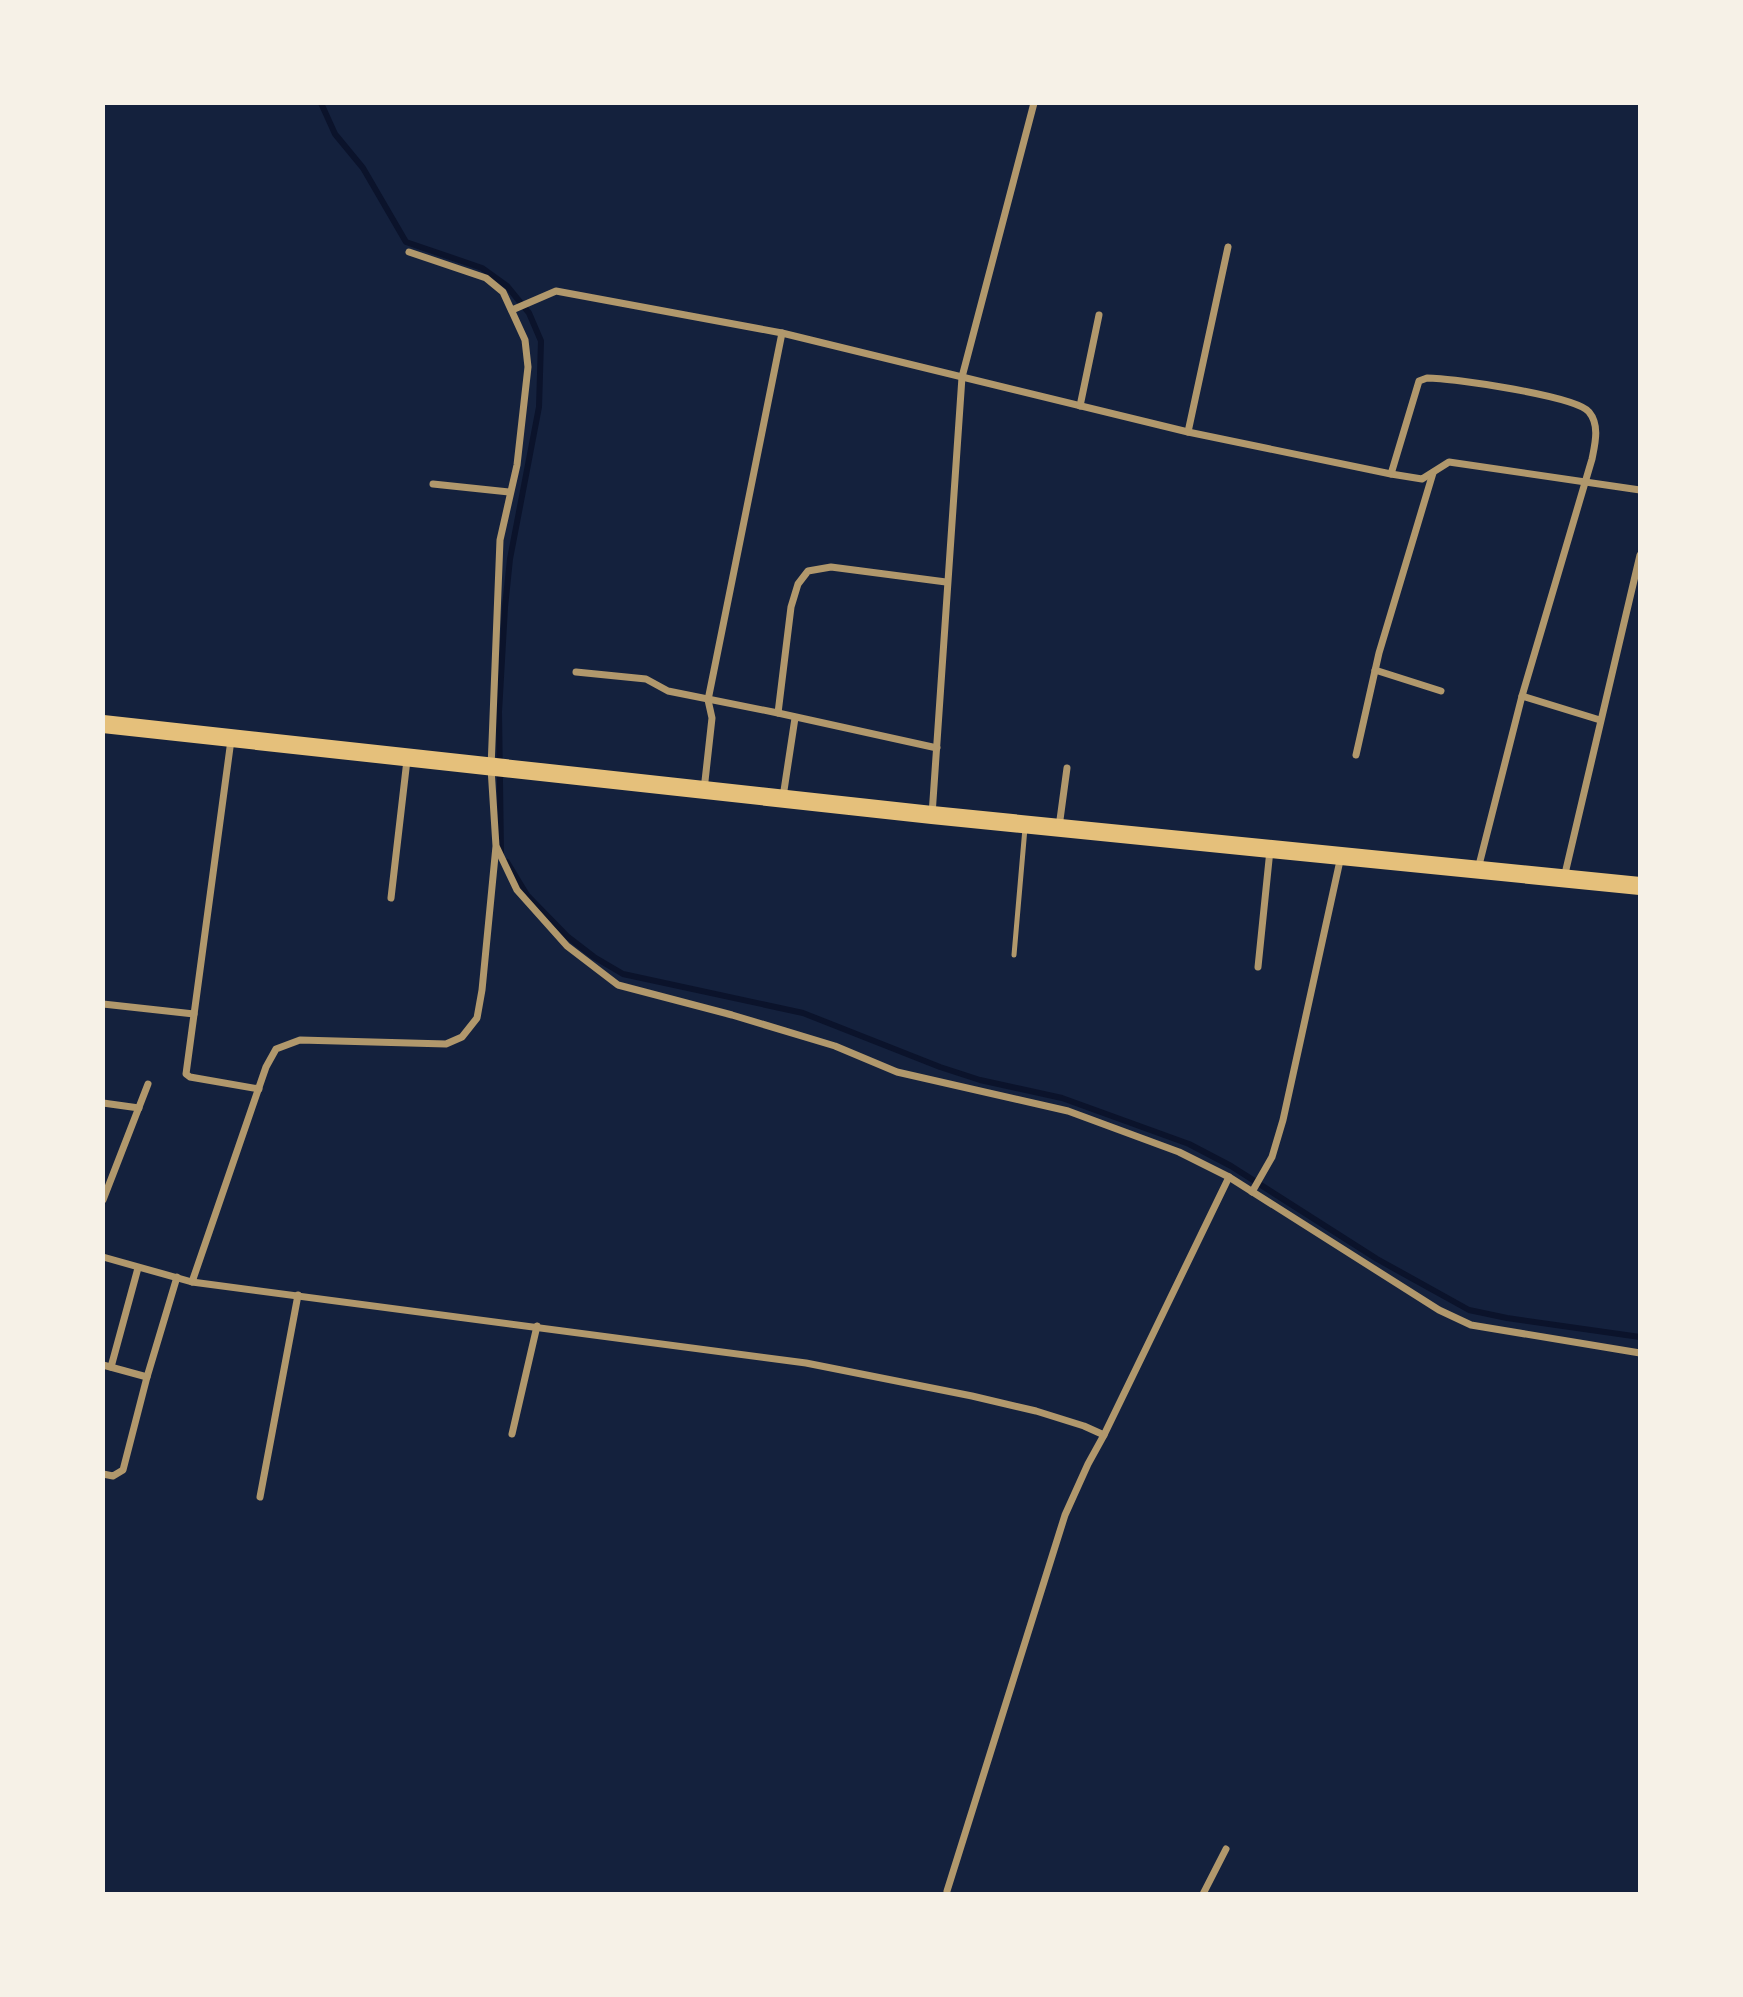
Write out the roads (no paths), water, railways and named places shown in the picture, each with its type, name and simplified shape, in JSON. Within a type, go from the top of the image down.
[{"type":"main road","points":[[103,724],[1026,825],[1640,886]]},
{"type":"street","points":[[932,815],[962,377],[1034,103]]},
{"type":"street","points":[[1188,432],[1228,247]]},
{"type":"street","points":[[192,1282],[266,1067],[276,1049],[300,1040],[446,1044],[462,1037],[477,1018],[496,846],[499,769],[499,553],[520,445],[528,366],[524,340],[503,292],[486,278],[409,252]]},
{"type":"street","points":[[512,310],[556,291],[782,333],[1188,432],[1391,474],[1422,479],[1449,462],[1640,490]]},
{"type":"street","points":[[1080,406],[1099,315]]},
{"type":"street","points":[[704,791],[712,718],[708,700],[782,333]]},
{"type":"street","points":[[1391,474],[1419,381],[1427,378],[1534,394],[1575,404],[1588,411],[1596,432],[1592,459],[1522,696],[1478,870]]},
{"type":"street","points":[[1356,755],[1375,670],[1434,469]]},
{"type":"street","points":[[433,484],[509,492]]},
{"type":"street","points":[[1564,879],[1640,555]]},
{"type":"street","points":[[778,713],[791,607],[798,584],[808,571],[831,567],[946,582]]},
{"type":"street","points":[[1375,670],[1441,691]]},
{"type":"street","points":[[576,671],[646,679],[668,691],[937,748]]},
{"type":"street","points":[[1522,696],[1601,720]]},
{"type":"street","points":[[783,799],[795,718]]},
{"type":"street","points":[[232,738],[187,1076],[259,1089]]},
{"type":"street","points":[[391,898],[407,759]]},
{"type":"street","points":[[1059,828],[1067,768]]},
{"type":"street","points":[[496,846],[517,890],[567,946],[618,985],[835,1046],[897,1072],[1069,1111],[1179,1152],[1254,1190],[1439,1310],[1471,1325],[1640,1353]]},
{"type":"street","points":[[1258,967],[1270,849]]},
{"type":"street","points":[[1254,1190],[1272,1157],[1283,1120],[1340,856]]},
{"type":"street","points":[[103,1004],[194,1014]]},
{"type":"street","points":[[103,1200],[148,1084]]},
{"type":"street","points":[[103,1103],[139,1108]]},
{"type":"street","points":[[949,1893],[1065,1515],[1229,1177]]},
{"type":"street","points":[[103,1257],[192,1282],[806,1363],[1035,1411],[1104,1435]]},
{"type":"street","points":[[138,1268],[107,1366],[147,1377]]},
{"type":"street","points":[[103,1474],[113,1476],[123,1470],[177,1278]]},
{"type":"street","points":[[260,1497],[298,1295]]},
{"type":"street","points":[[512,1434],[537,1326]]},
{"type":"street","points":[[1203,1894],[1226,1849]]},
{"type":"lane","points":[[1014,955],[1026,825]]},
{"type":"waterway","points":[[321,103],[335,134],[363,168],[406,242],[482,268],[507,286],[529,313],[541,341],[539,407],[510,559],[505,607],[499,712],[501,853]]},
{"type":"waterway","points":[[507,862],[527,895],[568,937],[623,974],[803,1013],[940,1067],[980,1080],[1062,1098],[1189,1144],[1231,1166],[1377,1259],[1469,1310],[1640,1337]]}]
